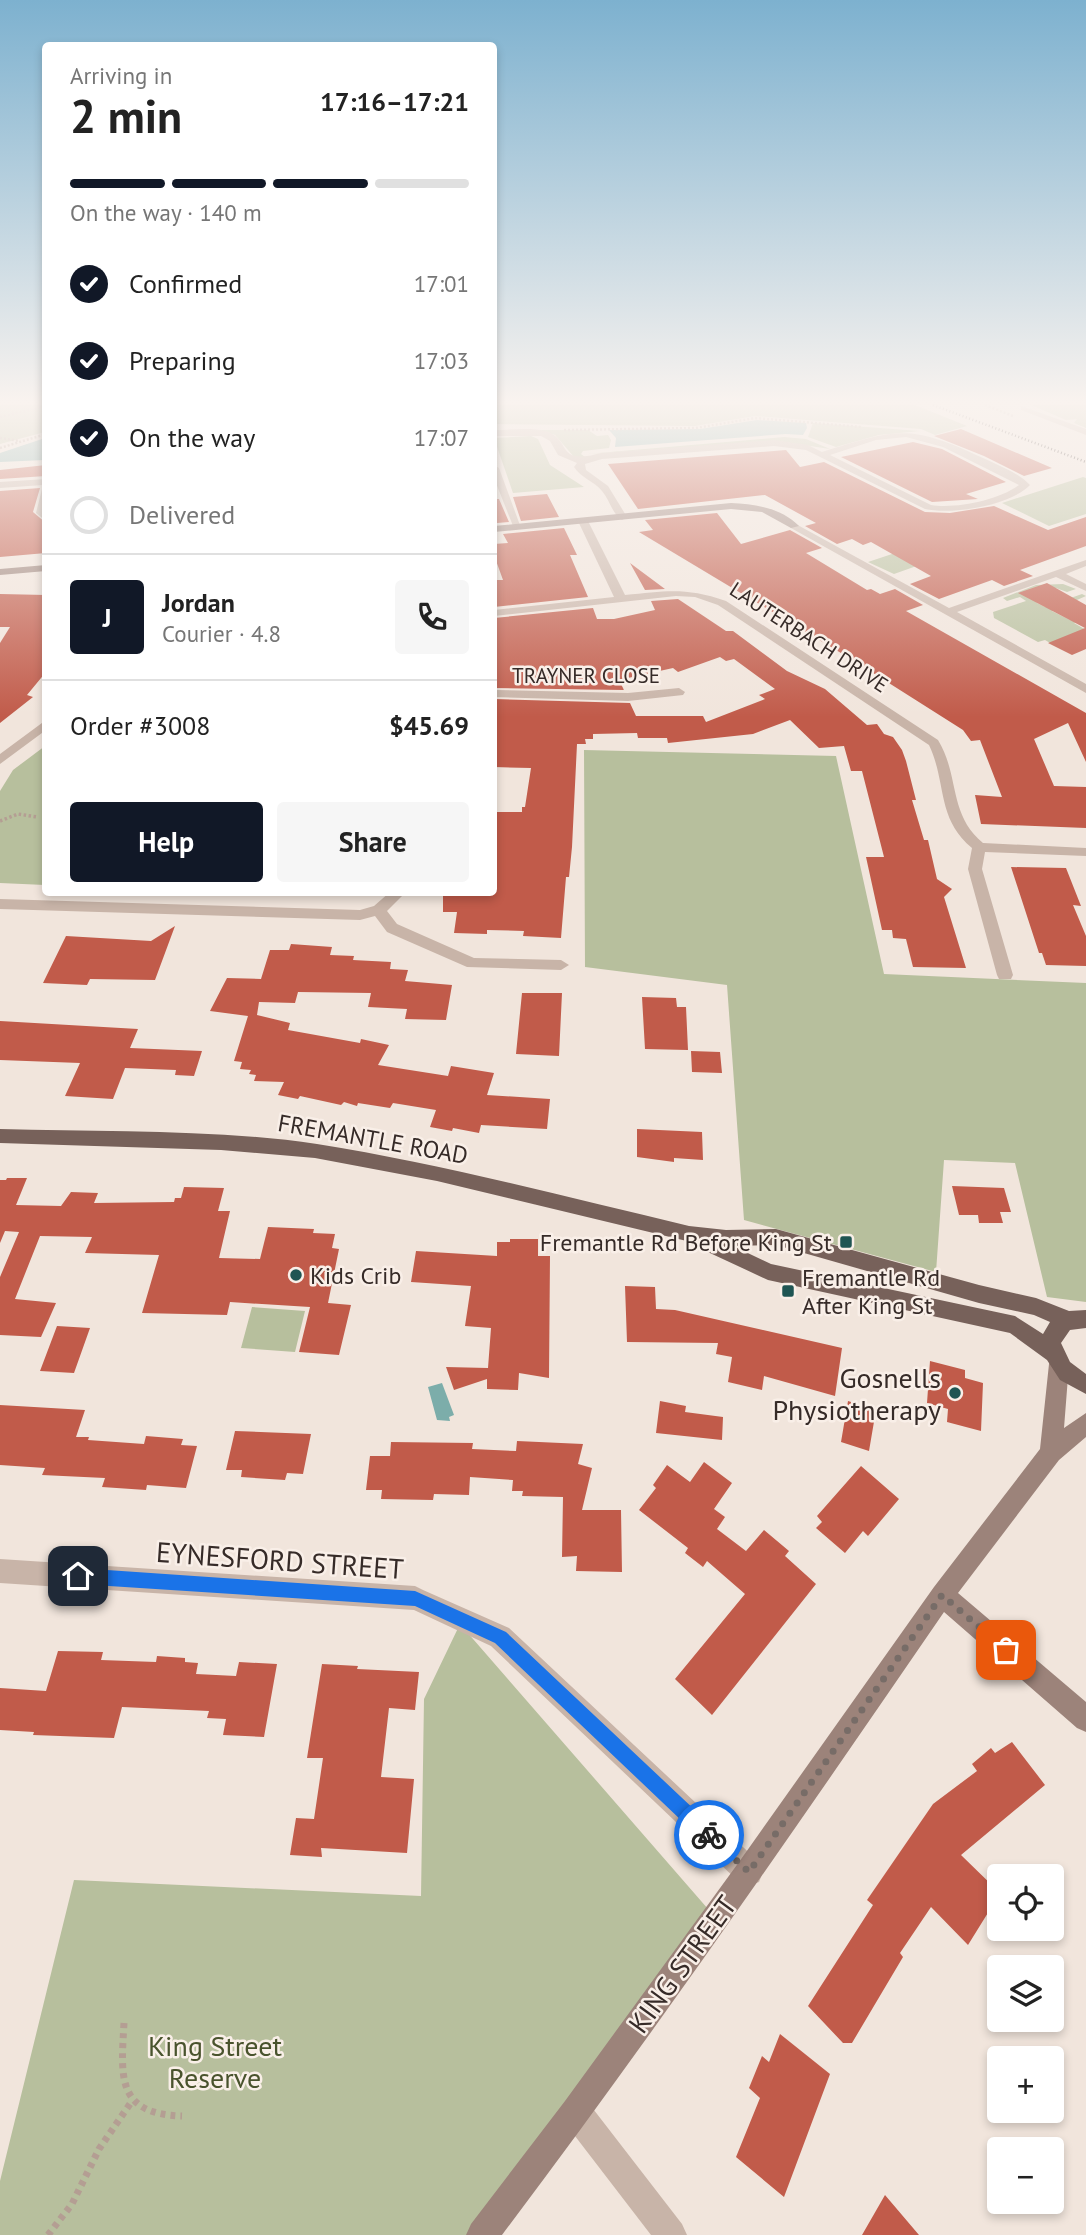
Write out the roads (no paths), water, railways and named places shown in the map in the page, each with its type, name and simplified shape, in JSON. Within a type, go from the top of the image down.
[{"type":"main road","name":"FREMANTLE ROAD","points":[[0,1136],[221,1143],[315,1151],[437,1174],[689,1234],[726,1238],[776,1237],[1076,1319]]},
{"type":"main road","name":"FREMANTLE ROAD","points":[[689,1234],[768,1272],[1015,1325],[1056,1359],[1068,1374],[1086,1384]]},
{"type":"main road","points":[[1056,1359],[1052,1333],[1076,1319]]},
{"type":"street","points":[[511,509],[518,526]]},
{"type":"street","points":[[617,509],[622,517]]},
{"type":"street","points":[[937,509],[945,512],[954,509]]},
{"type":"street","points":[[497,528],[685,512],[750,510],[794,526],[1086,689]]},
{"type":"street","points":[[583,521],[621,599]]},
{"type":"street","points":[[948,612],[1086,563]]},
{"type":"street","points":[[0,572],[42,568]]},
{"type":"street","points":[[1058,574],[1086,588]]},
{"type":"street","name":"LAUTERBACH DRIVE","points":[[497,613],[676,593],[696,594],[722,603],[927,738],[942,755],[955,825],[965,838],[979,847]]},
{"type":"street","name":"TRAYNER CLOSE","points":[[497,694],[628,697],[679,692]]},
{"type":"street","points":[[0,760],[42,727]]},
{"type":"street","points":[[1005,975],[975,869],[979,847],[1086,852]]},
{"type":"street","points":[[0,904],[360,915],[379,911],[395,896]]},
{"type":"street","points":[[379,911],[392,928],[471,963],[561,965]]},
{"type":"street","points":[[1051,1453],[1056,1359]]},
{"type":"street","name":"KING STREET","points":[[482,2235],[576,2112],[749,1872],[942,1595],[1051,1453],[1086,1423]]},
{"type":"street","name":"EYNESFORD STREET","points":[[0,1571],[415,1598],[500,1637],[749,1872]]},
{"type":"street","points":[[942,1595],[1086,1718]]},
{"type":"street","points":[[576,2112],[671,2235]]},
{"type":"water","points":[[442,1383],[454,1415],[449,1417],[450,1421],[437,1420],[428,1387]]},
{"type":"place","name":"Fremantle Rd Before King St","points":[[846,1242]]},
{"type":"place","name":"Kids Crib","points":[[296,1275]]},
{"type":"place","name":"Fremantle Rd After King St","points":[[788,1291]]},
{"type":"place","name":"Gosnells Physiotherapy","points":[[955,1393]]},
{"type":"park label","name":"King Street Reserve","points":[[215,2061]]}]
